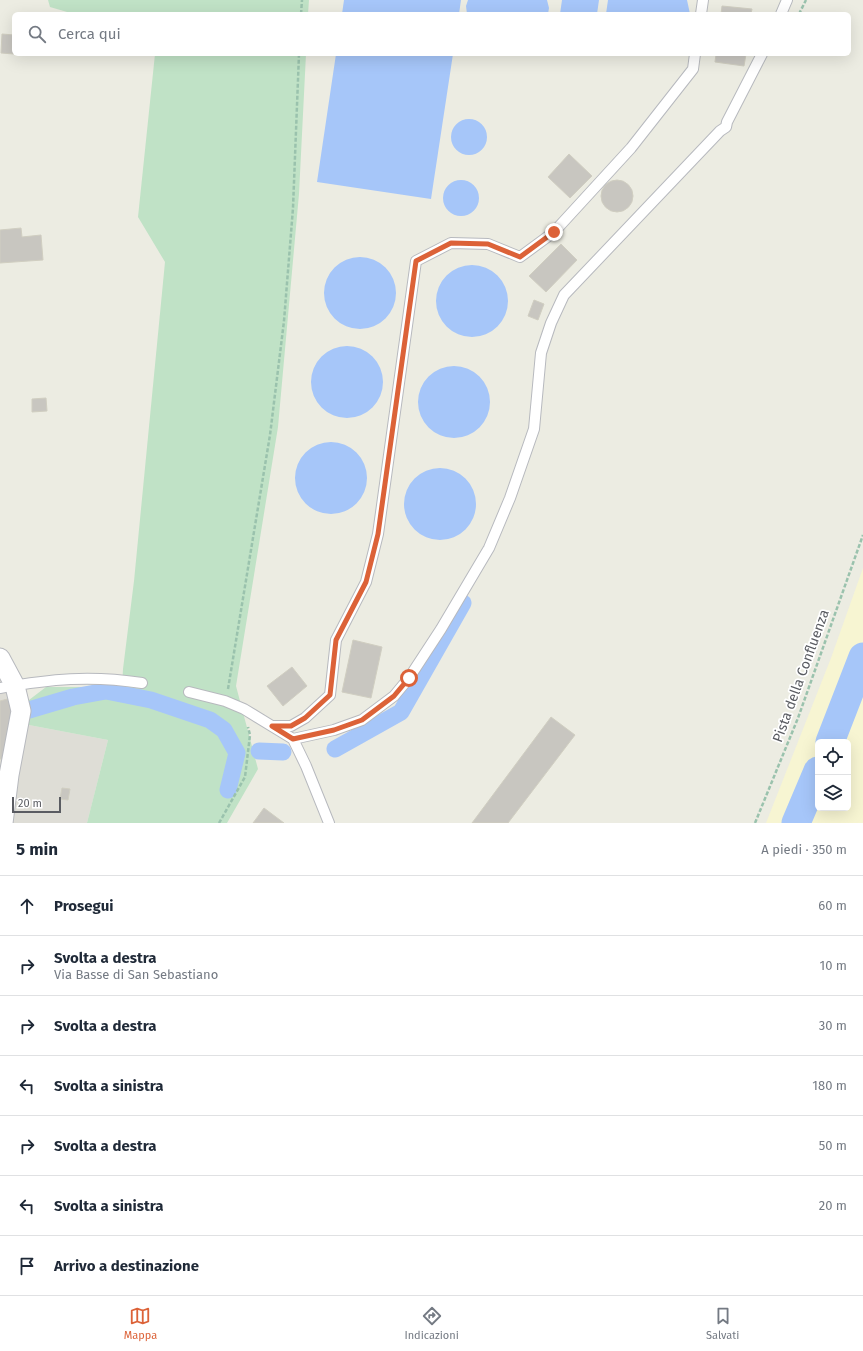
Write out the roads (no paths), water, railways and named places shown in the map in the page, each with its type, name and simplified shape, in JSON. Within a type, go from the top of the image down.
[{"type":"street","points":[[0,658],[8,687],[21,711],[4,777],[3,823]]},
{"type":"lane","points":[[701,12],[703,0]]},
{"type":"lane","points":[[782,12],[787,0]]},
{"type":"lane","points":[[272,726],[291,726],[305,718],[330,695],[336,640],[366,582],[378,534],[416,261],[451,243],[488,244],[520,257],[554,232],[631,148],[693,69],[695,56]]},
{"type":"lane","points":[[293,739],[334,730],[362,720],[394,696],[409,678],[441,629],[489,548],[510,498],[534,429],[541,353],[551,323],[564,295],[720,130],[726,127],[727,122],[761,56]]},
{"type":"lane","points":[[8,687],[52,680],[82,678],[115,679],[142,683]]},
{"type":"lane","points":[[189,692],[225,701],[244,709],[293,739],[306,766],[329,823]]},
{"type":"water","points":[[344,0],[461,0],[459,12],[342,12]]},
{"type":"water","points":[[468,0],[547,0],[549,8],[548,12],[467,12],[466,6]]},
{"type":"water","points":[[562,0],[599,0],[597,12],[560,12]]},
{"type":"water","points":[[608,0],[687,0],[690,12],[606,12]]},
{"type":"water","points":[[336,56],[453,56],[431,199],[317,182]]},
{"type":"water","points":[[469,119],[482,124],[487,137],[482,150],[469,155],[456,150],[451,137],[456,124]]},
{"type":"water","points":[[461,180],[471,183],[476,188],[479,198],[476,208],[471,213],[461,216],[451,213],[446,208],[443,198],[446,188],[451,183]]},
{"type":"water","points":[[360,257],[380,263],[390,273],[396,293],[390,313],[380,323],[360,329],[340,323],[330,313],[324,293],[330,273],[340,263]]},
{"type":"water","points":[[472,265],[492,271],[502,281],[508,301],[502,321],[492,331],[472,337],[452,331],[442,321],[436,301],[442,281],[452,271]]},
{"type":"water","points":[[347,346],[367,352],[377,362],[383,382],[377,402],[367,412],[347,418],[327,412],[317,402],[311,382],[317,362],[327,352]]},
{"type":"water","points":[[454,366],[474,372],[484,382],[490,402],[484,422],[474,432],[454,438],[434,432],[424,422],[418,402],[424,382],[434,372]]},
{"type":"water","points":[[331,442],[351,448],[361,458],[367,478],[361,498],[351,508],[331,514],[311,508],[301,498],[295,478],[301,458],[311,448]]},
{"type":"water","points":[[440,468],[460,474],[470,484],[476,504],[470,524],[460,534],[440,540],[420,534],[410,524],[404,504],[410,484],[420,474]]},
{"type":"waterway","points":[[335,749],[401,712],[463,603]]},
{"type":"waterway","points":[[831,739],[863,657]]},
{"type":"waterway","points":[[29,710],[73,697],[106,691],[151,700],[210,720],[224,730],[237,753],[228,790]]},
{"type":"waterway","points":[[259,751],[283,752]]},
{"type":"waterway","points":[[796,823],[816,775]]}]
